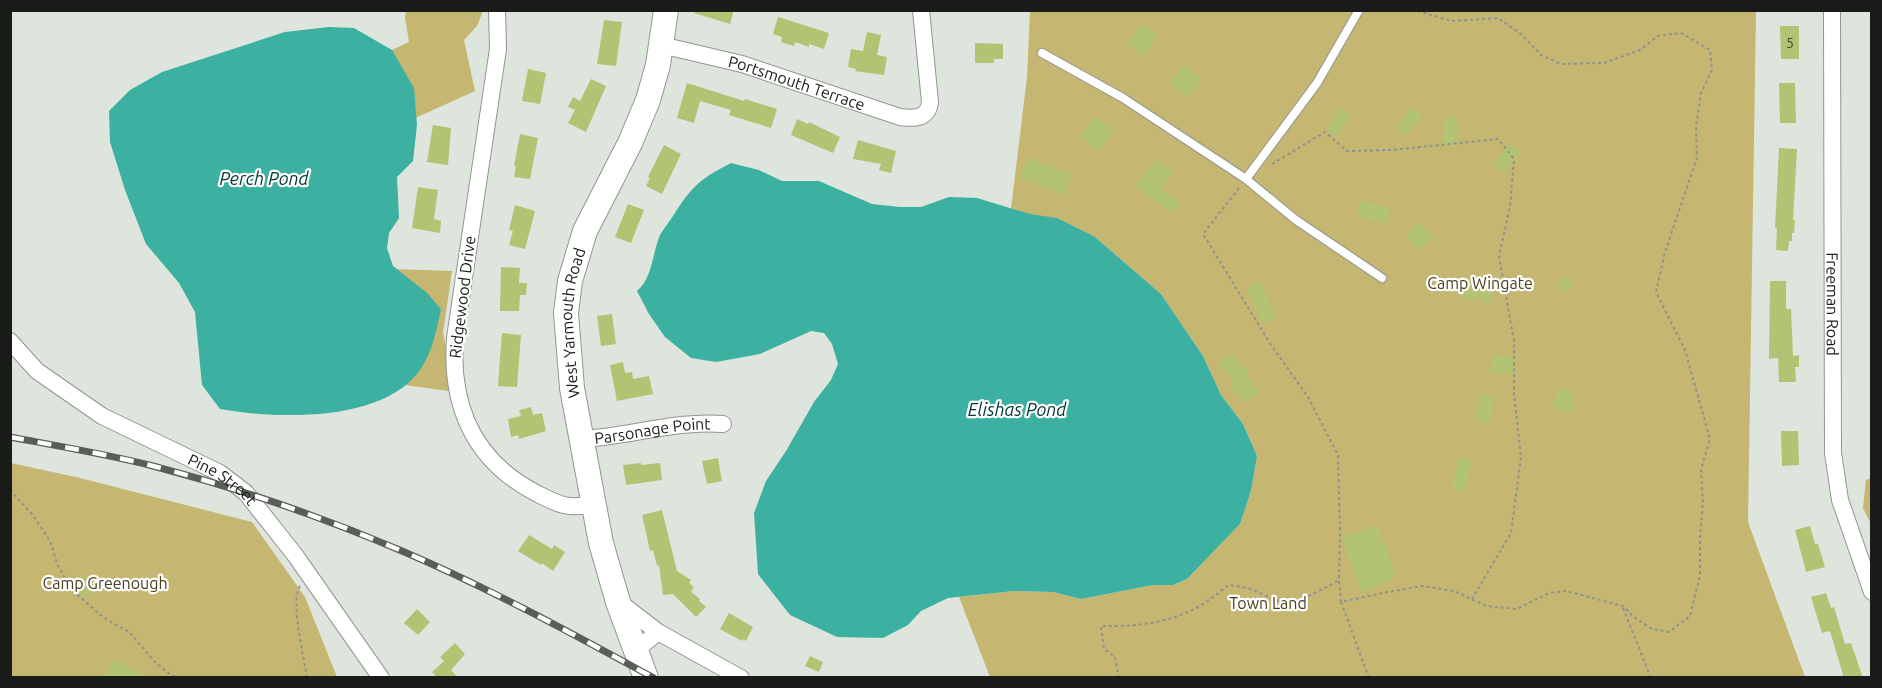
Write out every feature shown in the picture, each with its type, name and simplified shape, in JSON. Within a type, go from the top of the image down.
[{"type":"main road","name":"West Yarmouth Road","points":[[646,678],[618,602],[601,543],[572,388],[566,313],[570,281],[585,231],[630,142],[648,100],[658,65],[666,10]]},
{"type":"street","name":"Ridgewood Drive","points":[[497,10],[498,49],[454,338],[454,370],[459,403],[476,440],[503,471],[524,487],[561,505],[574,507],[593,504]]},
{"type":"street","name":"Portsmouth Terrace","points":[[661,45],[742,64],[911,119],[922,117],[929,108],[921,10]]},
{"type":"street","name":"Freeman Road","points":[[1832,10],[1834,461],[1840,500],[1872,592]]},
{"type":"street","name":"Pine Street","points":[[10,341],[37,371],[102,416],[199,461],[246,493],[381,678]]},
{"type":"street","name":"Parsonage Point","points":[[581,439],[616,436],[696,423],[723,424]]},
{"type":"street","points":[[618,602],[657,633],[741,678]]},
{"type":"street","points":[[636,650],[657,633]]},
{"type":"lane","points":[[1246,179],[1317,83],[1359,10]]},
{"type":"lane","points":[[1042,53],[1123,98],[1246,179],[1296,220],[1382,278]]},
{"type":"path","points":[[1341,602],[1422,586],[1454,591],[1486,606],[1516,609],[1548,593],[1566,591],[1623,606],[1652,629],[1669,632],[1690,616],[1701,575],[1700,538],[1703,502],[1701,469],[1710,439],[1685,351],[1656,292],[1665,252],[1697,158],[1696,128],[1701,93],[1712,70],[1710,50],[1681,33],[1658,36],[1640,50],[1604,63],[1561,64],[1541,55],[1521,34],[1498,18],[1452,21],[1414,10]]},
{"type":"path","points":[[1369,678],[1341,602],[1338,455],[1308,397],[1271,345],[1203,234],[1246,179],[1325,132],[1347,151],[1391,150],[1498,139],[1514,159],[1509,207],[1499,256],[1514,341],[1514,394],[1521,457],[1511,533],[1472,599]]},
{"type":"path","points":[[10,490],[32,514],[50,541],[58,566],[72,590],[104,618],[129,632],[156,663],[171,675],[181,678]]},
{"type":"path","points":[[307,678],[296,610],[297,590],[308,575]]},
{"type":"path","points":[[1119,678],[1115,657],[1104,649],[1101,626],[1123,627],[1160,621],[1198,607],[1229,585],[1248,588],[1290,606],[1305,596],[1323,590],[1339,580]]},
{"type":"path","points":[[1623,606],[1651,678]]},
{"type":"green space","points":[[406,11],[483,11],[477,26],[464,40],[475,91],[380,134],[392,50],[409,42]]},
{"type":"green space","name":"Camp Wingate","points":[[1030,11],[1756,11],[1748,522],[1805,677],[990,677],[959,597],[1014,591],[1053,592],[1081,599],[1153,585],[1173,585],[1187,579],[1240,524],[1251,491],[1257,456],[1243,424],[1221,395],[1203,356],[1161,294],[1095,237],[1011,209],[1027,77]]},
{"type":"green space","points":[[391,269],[452,271],[443,333],[456,392],[368,380]]},
{"type":"green space","name":"Camp Greenough","points":[[11,463],[80,478],[252,522],[305,597],[337,677],[11,678]]},
{"type":"green space","points":[[1872,478],[1871,524],[1863,508],[1866,480]]},
{"type":"water","name":"Perch Pond","points":[[329,27],[354,28],[392,50],[414,88],[417,125],[413,161],[397,177],[399,218],[389,233],[387,248],[393,266],[427,293],[441,309],[434,341],[420,370],[403,387],[381,400],[355,408],[298,415],[270,415],[220,409],[202,385],[195,312],[179,283],[146,244],[125,190],[110,142],[109,111],[130,90],[162,72],[285,32]]},
{"type":"water","name":"Elishas Pond","points":[[731,163],[759,170],[782,181],[819,181],[872,204],[921,207],[949,197],[977,198],[1030,214],[1057,218],[1095,237],[1161,294],[1203,356],[1221,395],[1243,424],[1257,456],[1251,491],[1240,524],[1187,579],[1173,585],[1153,585],[1081,599],[1053,592],[1014,591],[948,598],[921,611],[908,625],[883,638],[837,637],[790,615],[758,574],[754,513],[766,481],[814,402],[831,380],[838,364],[832,344],[824,333],[811,331],[760,354],[716,362],[691,358],[665,337],[637,291],[649,272],[660,235],[686,197],[704,179]]},
{"type":"building","points":[[694,10],[734,10],[730,24],[694,13]]},
{"type":"building","points":[[778,17],[829,33],[824,49],[809,44],[809,47],[795,42],[794,46],[781,42],[782,37],[773,34]]},
{"type":"building","points":[[604,20],[622,22],[616,66],[597,64]]},
{"type":"building","points":[[1143,24],[1158,36],[1143,56],[1127,44]]},
{"type":"building","points":[[1780,26],[1799,26],[1799,59],[1781,59]]},
{"type":"building","points":[[867,32],[881,35],[877,55],[887,57],[884,75],[855,71],[856,69],[848,67],[851,49],[863,51]]},
{"type":"building","points":[[975,43],[1003,44],[1003,59],[994,59],[994,63],[975,63]]},
{"type":"building","points":[[1184,65],[1202,80],[1188,98],[1169,83]]},
{"type":"building","points":[[528,69],[546,73],[540,104],[522,101]]},
{"type":"building","points":[[591,79],[606,86],[586,132],[568,123],[575,110],[568,107],[573,97],[580,101]]},
{"type":"building","points":[[687,83],[777,109],[771,128],[729,115],[731,110],[700,101],[694,123],[677,118]]},
{"type":"building","points":[[1779,83],[1795,83],[1796,123],[1780,123]]},
{"type":"building","points":[[1339,107],[1351,114],[1337,137],[1326,130]]},
{"type":"building","points":[[1412,107],[1422,115],[1407,135],[1397,128]]},
{"type":"building","points":[[1095,117],[1114,130],[1099,151],[1080,137]]},
{"type":"building","points":[[1445,117],[1459,119],[1456,146],[1442,145]]},
{"type":"building","points":[[797,119],[808,124],[809,122],[840,137],[833,153],[791,135]]},
{"type":"building","points":[[433,125],[451,128],[448,165],[427,162]]},
{"type":"building","points":[[520,134],[538,138],[530,179],[514,177]]},
{"type":"building","points":[[858,140],[896,151],[891,173],[879,170],[881,164],[853,159]]},
{"type":"building","points":[[1510,143],[1521,152],[1504,173],[1493,164]]},
{"type":"building","points":[[664,145],[681,154],[662,194],[646,186]]},
{"type":"building","points":[[1779,148],[1797,149],[1794,233],[1792,233],[1792,241],[1789,241],[1788,251],[1776,250]]},
{"type":"building","points":[[1028,157],[1072,176],[1064,196],[1020,177]]},
{"type":"building","points":[[1156,159],[1173,172],[1161,188],[1180,202],[1171,214],[1135,187]]},
{"type":"building","points":[[418,187],[438,190],[434,219],[441,221],[440,233],[412,228]]},
{"type":"building","points":[[1360,201],[1390,208],[1386,224],[1357,216]]},
{"type":"building","points":[[628,204],[644,210],[631,243],[615,237]]},
{"type":"building","points":[[515,205],[535,211],[525,249],[509,245],[513,231],[509,230]]},
{"type":"building","points":[[1419,222],[1434,238],[1419,251],[1405,236]]},
{"type":"building","points":[[501,267],[520,268],[519,283],[527,283],[526,295],[520,295],[519,311],[500,311]]},
{"type":"building","points":[[1565,276],[1573,284],[1564,293],[1556,285]]},
{"type":"building","points":[[1466,278],[1494,292],[1488,304],[1476,298],[1475,302],[1458,293]]},
{"type":"building","points":[[1770,281],[1786,281],[1786,309],[1791,309],[1793,356],[1799,355],[1799,367],[1795,367],[1796,382],[1779,382],[1778,358],[1769,359]]},
{"type":"building","points":[[1260,282],[1277,317],[1263,324],[1246,290]]},
{"type":"building","points":[[612,314],[616,344],[601,346],[597,316]]},
{"type":"building","points":[[502,333],[521,335],[517,387],[498,386]]},
{"type":"building","points":[[1232,354],[1249,373],[1246,376],[1259,391],[1244,403],[1230,386],[1234,382],[1219,364]]},
{"type":"building","points":[[1492,355],[1516,358],[1514,375],[1490,372]]},
{"type":"building","points":[[623,362],[625,373],[632,372],[633,379],[649,376],[653,394],[617,401],[610,365]]},
{"type":"building","points":[[1560,387],[1573,392],[1572,396],[1576,398],[1570,413],[1552,405]]},
{"type":"building","points":[[1480,394],[1494,396],[1490,423],[1476,421]]},
{"type":"building","points":[[531,407],[533,415],[542,413],[546,431],[519,439],[518,435],[511,437],[508,419],[521,416],[519,410]]},
{"type":"building","points":[[1781,431],[1798,431],[1799,465],[1782,466]]},
{"type":"building","points":[[718,458],[722,481],[707,484],[702,461]]},
{"type":"building","points":[[1459,458],[1472,461],[1464,493],[1451,489]]},
{"type":"building","points":[[641,463],[641,465],[660,463],[662,480],[626,485],[623,465]]},
{"type":"building","points":[[662,510],[677,571],[691,580],[689,583],[694,587],[691,592],[706,607],[696,617],[673,594],[663,595],[659,565],[657,566],[653,550],[650,551],[642,515]]},
{"type":"building","points":[[1377,525],[1396,576],[1389,578],[1390,581],[1361,592],[1342,537]]},
{"type":"building","points":[[1810,526],[1825,567],[1806,572],[1795,530]]},
{"type":"building","points":[[529,535],[552,549],[554,545],[565,552],[553,571],[518,551]]},
{"type":"building","points":[[82,575],[93,591],[83,598],[72,581]]},
{"type":"building","points":[[1826,593],[1831,608],[1834,607],[1845,644],[1851,643],[1863,678],[1844,678],[1830,631],[1822,633],[1811,597]]},
{"type":"building","points":[[417,609],[430,622],[418,635],[404,623]]},
{"type":"building","points":[[729,613],[753,627],[746,641],[720,629]]},
{"type":"building","points":[[455,643],[465,654],[451,670],[458,678],[438,678],[432,672],[444,661],[440,657]]},
{"type":"building","points":[[810,656],[823,662],[819,672],[805,666]]},
{"type":"building","points":[[114,659],[148,678],[104,678]]},
{"type":"railway","points":[[10,437],[153,466],[248,494],[341,526],[466,580],[654,678]]},
{"type":"park label","name":"Town Land","points":[[1268,603]]}]
